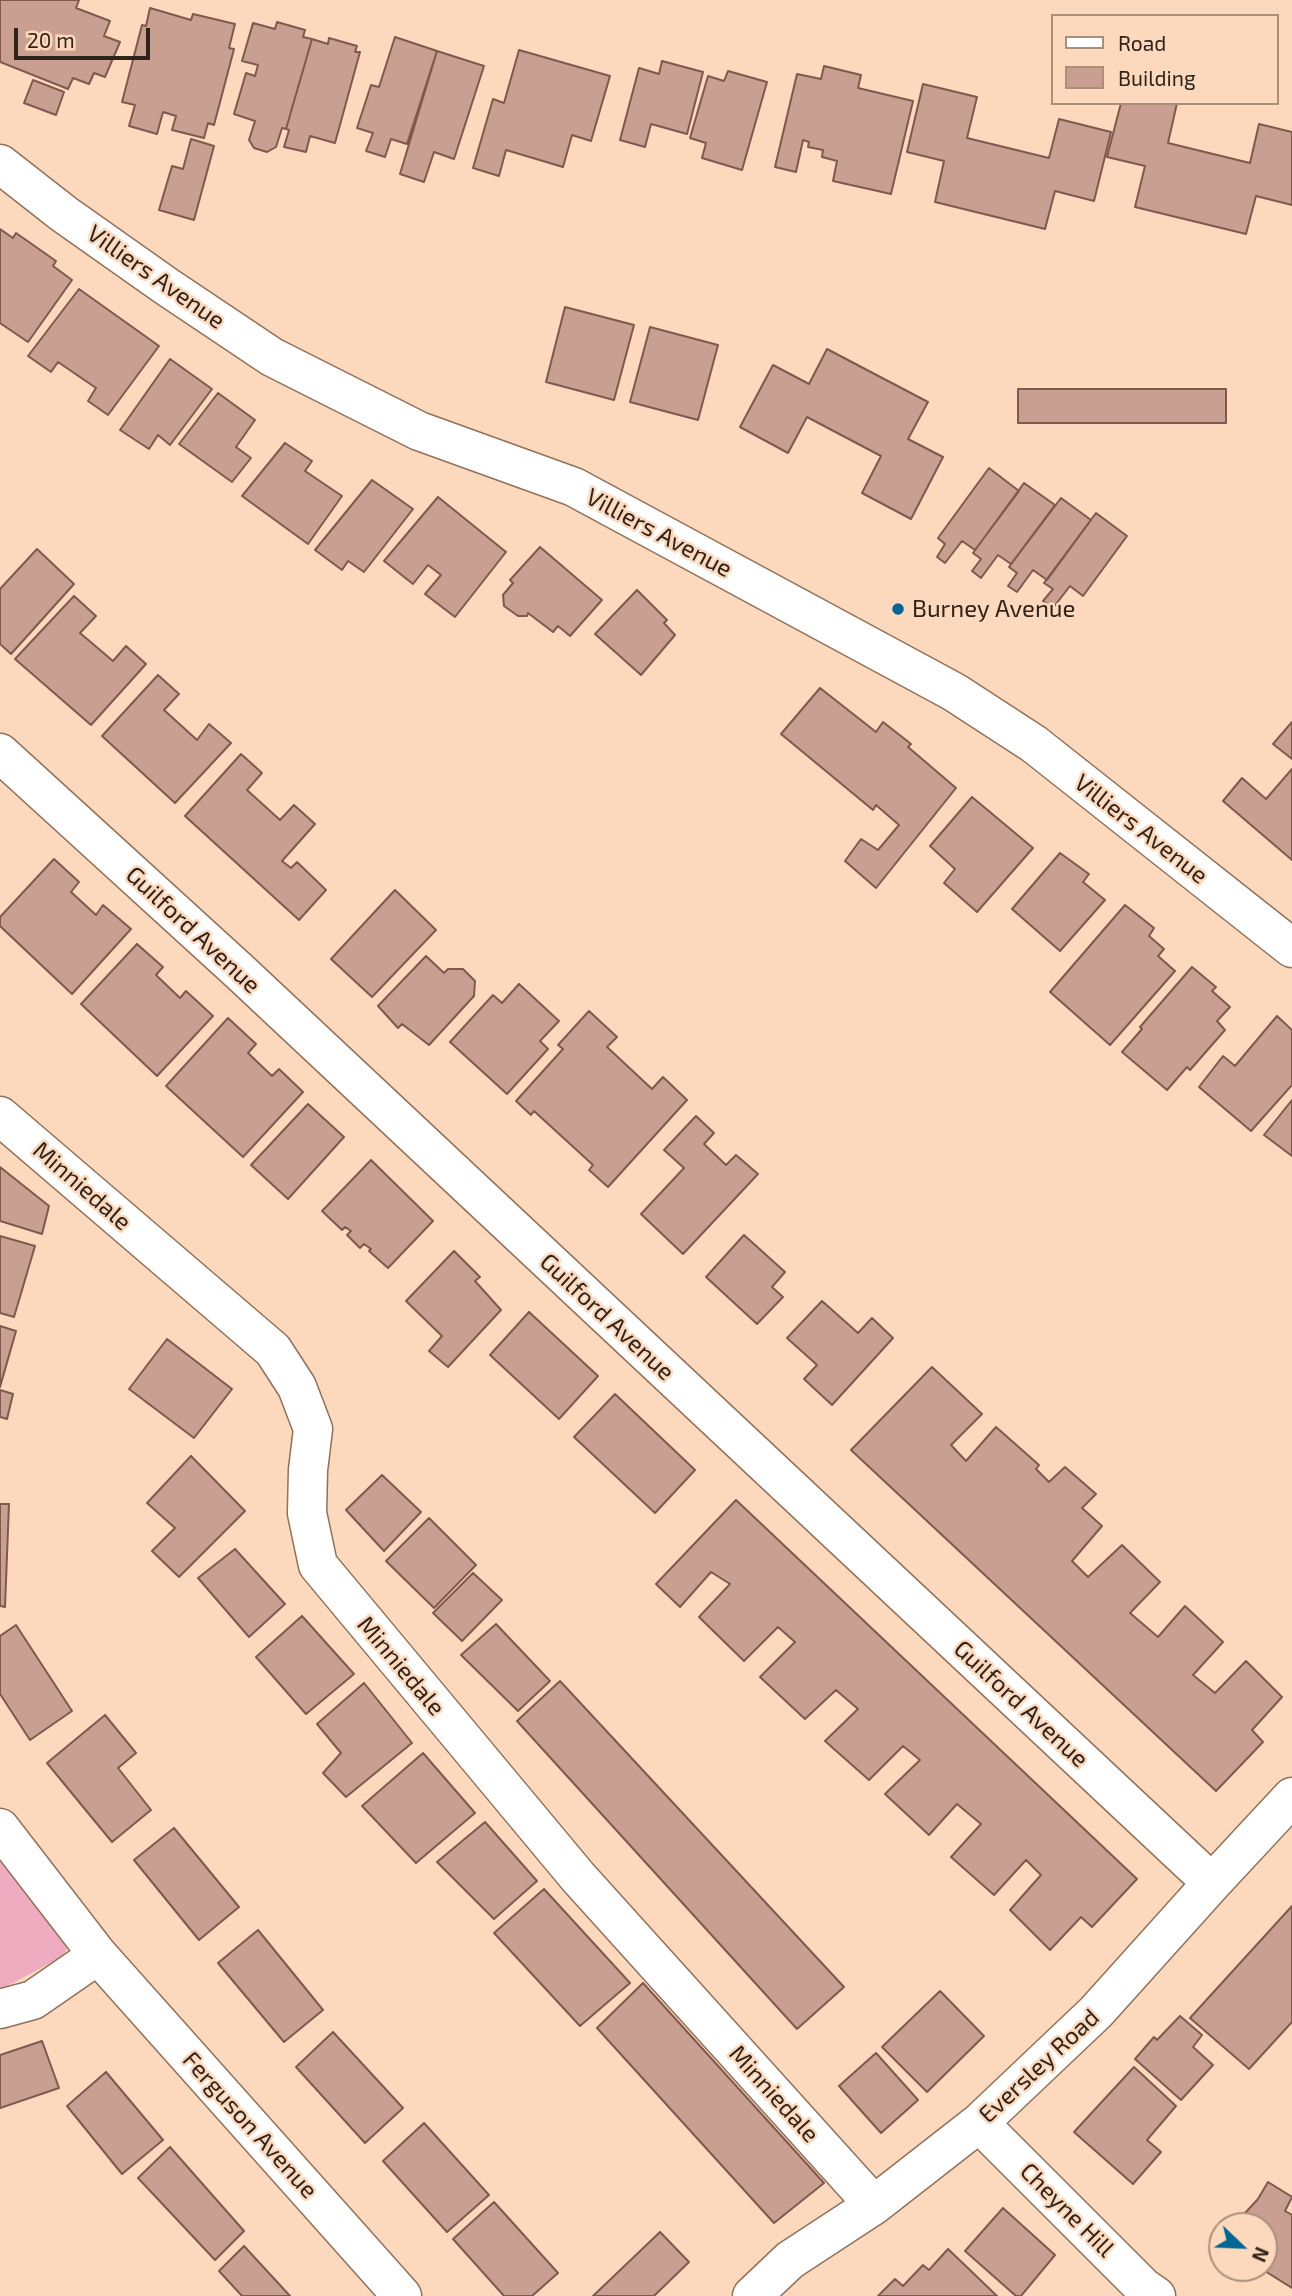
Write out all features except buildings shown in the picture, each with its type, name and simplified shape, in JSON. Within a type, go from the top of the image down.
[{"type":"street","name":"Villiers Avenue","points":[[0,164],[64,214],[272,357],[419,431],[574,487],[954,692],[1034,744],[1292,948]]},
{"type":"street","name":"Guilford Avenue","points":[[0,753],[259,990],[1212,1883]]},
{"type":"street","name":"Minniedale","points":[[0,1116],[273,1350],[297,1387],[313,1429],[307,1513],[318,1565],[578,1877],[874,2205]]},
{"type":"street","name":"Eversley Road","points":[[752,2296],[790,2260],[874,2205],[979,2123],[1096,2012],[1292,1797]]},
{"type":"street","name":"Ferguson Avenue","points":[[0,1828],[98,1955],[402,2296]]},
{"type":"street","points":[[0,2009],[33,2000],[98,1955]]},
{"type":"street","name":"Cheyne Hill","points":[[979,2123],[1143,2287],[1156,2296]]},
{"type":"shaded area","points":[[0,1847],[69,1945],[63,1956],[0,1990]]},
{"type":"place","name":"Burney Avenue","points":[[898,609]]}]
